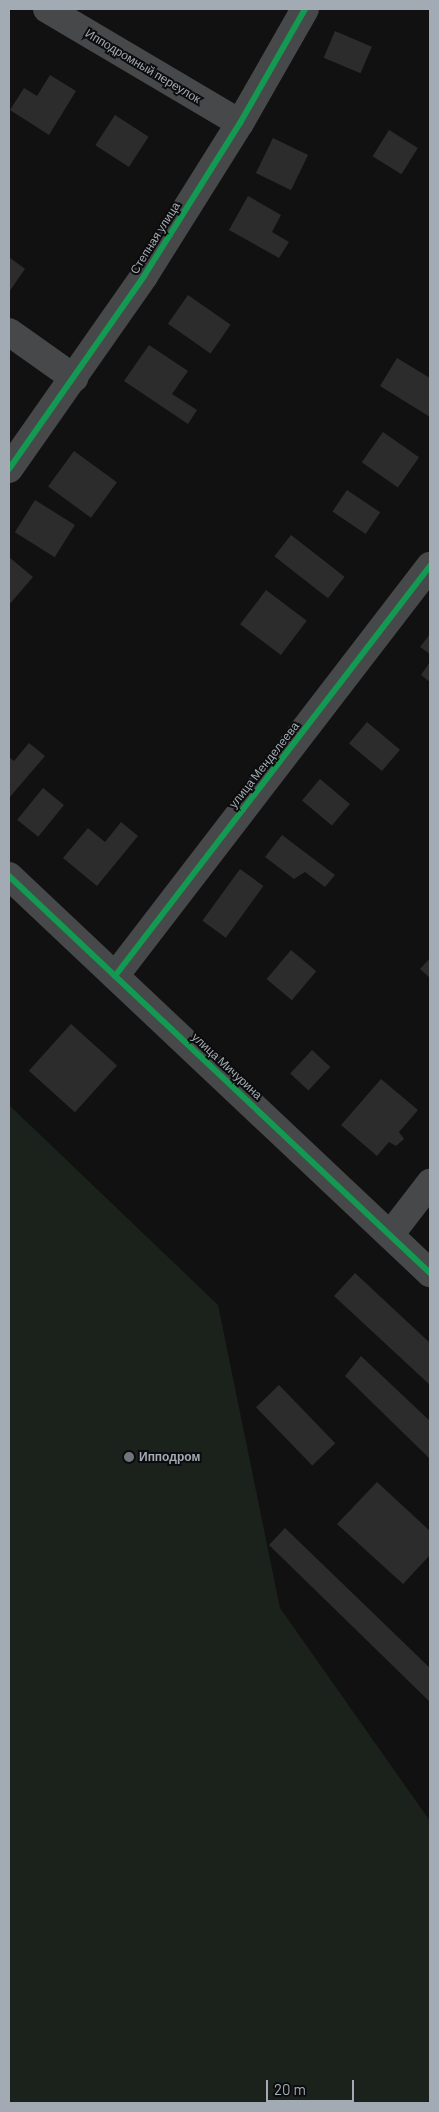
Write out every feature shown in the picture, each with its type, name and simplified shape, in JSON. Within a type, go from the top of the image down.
[{"type":"street","name":"Ипподромный переулок","points":[[47,9],[240,123]]},
{"type":"street","name":"Степная улица","points":[[9,469],[144,276],[240,123],[305,9]]},
{"type":"street","points":[[9,332],[74,378]]},
{"type":"street","name":"улица Менделеева","points":[[115,976],[430,566]]},
{"type":"street","name":"улица Мичурина","points":[[9,876],[430,1273]]},
{"type":"street","points":[[390,1235],[430,1183]]},
{"type":"shaded area","name":"Ипподром","points":[[9,1105],[218,1305],[280,1608],[430,1821],[430,2103],[9,2103]]},
{"type":"building","points":[[335,31],[372,47],[360,73],[324,58]]},
{"type":"building","points":[[50,75],[76,91],[49,135],[10,110],[24,88],[37,96]]},
{"type":"building","points":[[115,115],[149,137],[129,167],[95,145]]},
{"type":"building","points":[[389,130],[418,148],[401,174],[373,156]]},
{"type":"building","points":[[273,138],[308,155],[291,190],[256,173]]},
{"type":"building","points":[[248,196],[281,215],[272,232],[289,242],[279,258],[229,230]]},
{"type":"building","points":[[9,257],[25,269],[9,292]]},
{"type":"building","points":[[188,295],[231,325],[211,353],[168,324]]},
{"type":"building","points":[[149,345],[188,371],[172,394],[197,410],[188,424],[124,381]]},
{"type":"building","points":[[397,358],[430,378],[430,417],[380,386]]},
{"type":"building","points":[[383,432],[419,457],[398,488],[362,462]]},
{"type":"building","points":[[74,451],[117,482],[91,518],[48,487]]},
{"type":"building","points":[[347,490],[380,512],[366,534],[332,512]]},
{"type":"building","points":[[35,500],[75,525],[55,557],[15,532]]},
{"type":"building","points":[[291,535],[345,577],[328,598],[274,556]]},
{"type":"building","points":[[9,557],[33,577],[9,605]]},
{"type":"building","points":[[266,590],[307,621],[281,655],[240,624]]},
{"type":"building","points":[[430,634],[430,654],[420,647]]},
{"type":"building","points":[[430,662],[430,682],[421,675]]},
{"type":"building","points":[[367,722],[400,750],[382,771],[349,743]]},
{"type":"building","points":[[29,743],[45,756],[9,798],[9,757],[14,761]]},
{"type":"building","points":[[320,779],[350,804],[332,826],[302,800]]},
{"type":"building","points":[[43,788],[64,805],[38,837],[17,820]]},
{"type":"building","points":[[121,822],[138,836],[97,886],[63,858],[88,828],[105,842]]},
{"type":"building","points":[[282,835],[335,875],[325,887],[305,872],[294,879],[265,857]]},
{"type":"building","points":[[240,869],[263,886],[226,938],[202,921]]},
{"type":"building","points":[[291,950],[316,971],[292,1000],[267,979]]},
{"type":"building","points":[[430,958],[430,978],[420,969]]},
{"type":"building","points":[[71,1024],[117,1065],[75,1112],[29,1071]]},
{"type":"building","points":[[312,1050],[330,1067],[308,1090],[290,1073]]},
{"type":"building","points":[[381,1079],[418,1110],[399,1132],[404,1139],[396,1146],[389,1142],[377,1156],[341,1125]]},
{"type":"building","points":[[355,1273],[430,1343],[430,1385],[334,1296]]},
{"type":"building","points":[[361,1356],[430,1421],[430,1459],[345,1376]]},
{"type":"building","points":[[279,1385],[335,1443],[312,1465],[256,1407]]},
{"type":"building","points":[[377,1482],[430,1531],[430,1555],[403,1584],[337,1524]]},
{"type":"building","points":[[285,1528],[430,1668],[430,1702],[269,1545]]},
{"type":"cycle path","points":[[9,469],[144,276],[240,123],[305,9]]},
{"type":"cycle path","points":[[115,976],[430,566]]},
{"type":"cycle path","points":[[9,876],[430,1273]]},
{"type":"place","name":"Ипподром","points":[[129,1457]]}]
